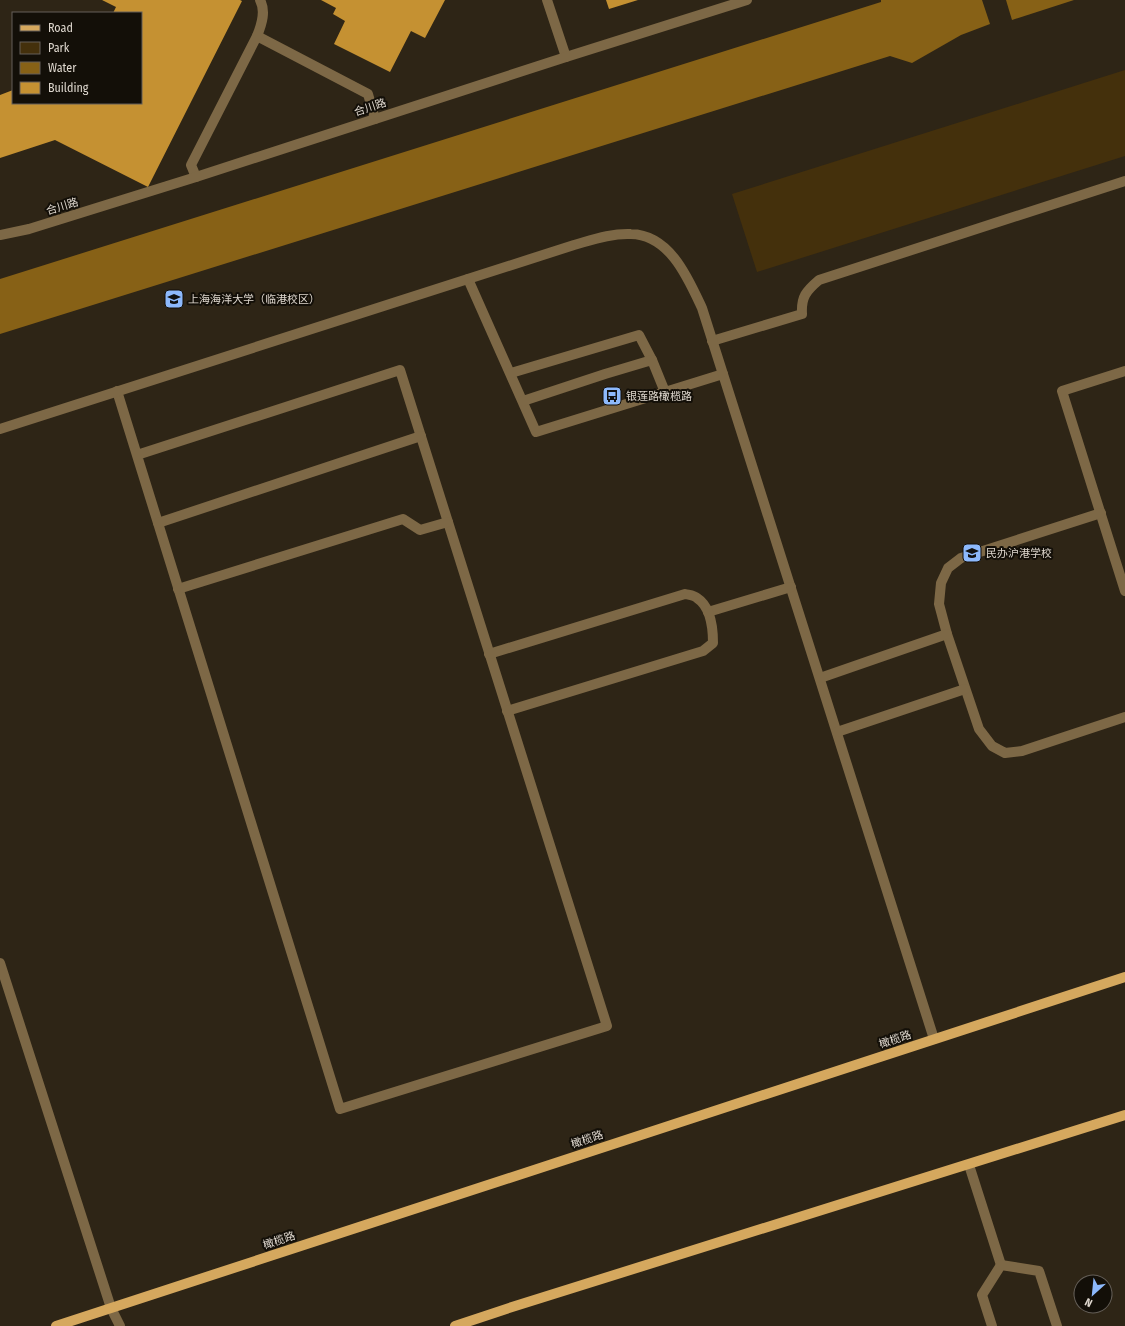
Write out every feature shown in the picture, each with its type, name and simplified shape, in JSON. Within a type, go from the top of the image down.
[{"type":"main road","name":"橄榄路","points":[[56,1326],[1125,976]]},
{"type":"main road","points":[[455,1326],[1125,1115]]},
{"type":"street","points":[[196,177],[192,164],[258,36],[263,20],[262,3],[260,0]]},
{"type":"street","points":[[547,0],[566,57]]},
{"type":"street","name":"合川路","points":[[0,235],[29,229],[196,177],[747,0]]},
{"type":"street","points":[[258,36],[368,94],[375,119]]},
{"type":"street","points":[[712,341],[802,314],[802,302],[808,289],[819,280],[1125,181]]},
{"type":"street","points":[[0,429],[574,245],[609,235],[632,234],[652,238],[674,257],[688,277],[702,308],[934,1039]]},
{"type":"street","points":[[468,279],[536,432],[723,374]]},
{"type":"street","points":[[511,373],[639,335],[652,360],[665,392]]},
{"type":"street","points":[[523,401],[652,360]]},
{"type":"street","points":[[117,391],[340,1109],[607,1026],[400,370],[137,455]]},
{"type":"street","points":[[1125,371],[1062,391],[1125,591]]},
{"type":"street","points":[[158,523],[420,436]]},
{"type":"street","points":[[1101,513],[960,558],[948,568],[941,583],[939,604],[947,634],[979,729],[992,746],[1005,753],[1022,751],[1125,717]]},
{"type":"street","points":[[178,589],[403,519],[420,530],[448,522]]},
{"type":"street","points":[[708,612],[791,587]]},
{"type":"street","points":[[489,654],[685,594],[696,597],[705,605],[708,612],[713,630],[713,643],[703,651],[507,711]]},
{"type":"street","points":[[820,678],[947,634]]},
{"type":"street","points":[[837,732],[966,689]]},
{"type":"street","points":[[0,963],[111,1308],[114,1326]]},
{"type":"street","points":[[969,1165],[1001,1265]]},
{"type":"street","points":[[992,1326],[982,1295],[1001,1265]]},
{"type":"street","points":[[1001,1265],[1039,1270],[1057,1326]]},
{"type":"street","points":[[111,1308],[120,1326]]},
{"type":"green space","points":[[1125,70],[1125,156],[757,272],[732,194]]},
{"type":"water","points":[[881,0],[982,0],[990,24],[961,35],[912,63],[890,56],[0,334],[0,279],[881,2]]},
{"type":"water","points":[[1006,0],[1074,0],[1012,20]]},
{"type":"building","points":[[102,0],[242,1],[148,187],[55,140],[0,158],[0,95],[12,90],[12,104],[142,104],[142,12],[114,12],[116,7]]},
{"type":"building","points":[[321,0],[445,0],[425,38],[411,31],[390,72],[334,44],[345,21],[333,14],[336,8]]},
{"type":"building","points":[[606,0],[638,0],[609,9]]},
{"type":"place","name":"上海海洋大学（临港校区）","points":[[174,299]]},
{"type":"place","name":"银莲路橄榄路","points":[[612,396]]},
{"type":"place","name":"民办沪港学校","points":[[972,553]]}]
